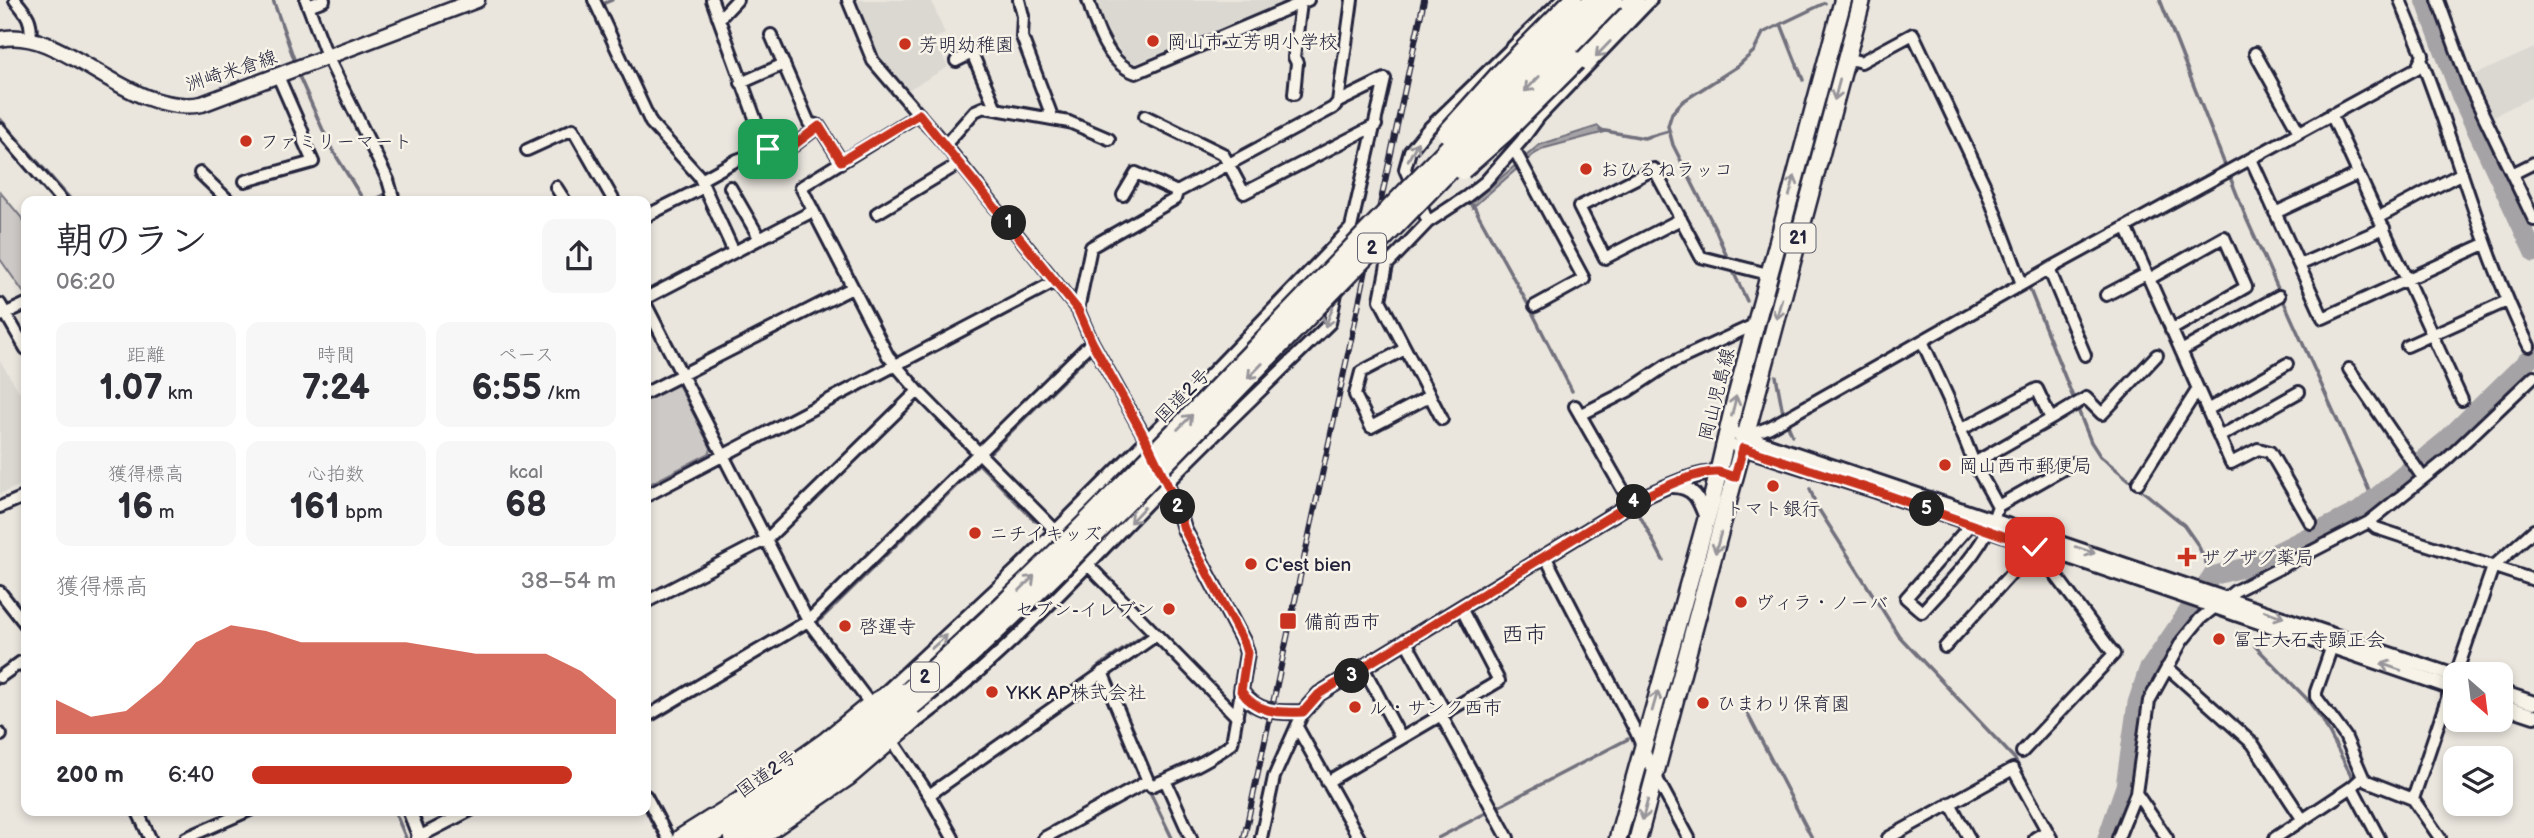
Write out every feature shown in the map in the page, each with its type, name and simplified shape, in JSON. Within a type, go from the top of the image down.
[{"type":"highway","points":[[1418,177],[1449,130],[1573,0]]},
{"type":"highway","name":"国道2号","points":[[734,838],[805,792],[906,712],[1013,617],[1067,563],[1126,492],[1257,348],[1418,177],[1593,0]]},
{"type":"highway","name":"国道2号","points":[[706,838],[794,781],[895,703],[944,661],[1267,359],[1404,214],[1442,187],[1505,132],[1625,3]]},
{"type":"highway","points":[[757,838],[848,776],[892,740],[1019,622],[1067,563]]},
{"type":"highway","points":[[682,838],[754,793],[827,741],[871,705],[944,661]]},
{"type":"main road","name":"洲崎米倉線","points":[[0,39],[30,40],[46,45],[138,94],[168,105],[186,107],[202,104],[477,0]]},
{"type":"main road","name":"岡山児島線","points":[[1618,838],[1843,0]]},
{"type":"main road","name":"岡山児島線","points":[[1638,838],[1862,0]]},
{"type":"street","points":[[15,0],[33,24],[30,40]]},
{"type":"street","points":[[324,0],[307,3],[327,56],[388,180],[393,196]]},
{"type":"street","points":[[594,0],[651,123],[703,184],[734,252]]},
{"type":"street","points":[[712,0],[759,129]]},
{"type":"street","points":[[719,19],[737,0]]},
{"type":"street","points":[[848,0],[873,61],[960,163],[1078,310],[1092,342],[1146,440],[1177,505],[1184,529],[1247,653],[1232,743],[1151,786],[1146,782],[1099,674]]},
{"type":"street","points":[[1019,0],[1023,16],[1022,37],[1053,120]]},
{"type":"street","points":[[1088,0],[1095,23],[1117,64],[1136,73],[1305,2]]},
{"type":"street","points":[[1338,102],[1352,0]]},
{"type":"street","points":[[1428,222],[1405,169],[1410,151],[1427,130],[1561,0]]},
{"type":"street","points":[[1441,419],[1380,300],[1387,265],[1428,222],[1518,158],[1539,117],[1651,0]]},
{"type":"street","points":[[1744,442],[1923,343],[2022,284],[2417,68],[2423,55],[2400,0]]},
{"type":"street","points":[[2438,0],[2470,87],[2534,220]]},
{"type":"street","points":[[1294,94],[1297,63],[1294,57],[1305,2]]},
{"type":"street","points":[[1532,28],[1579,74]]},
{"type":"street","points":[[1846,58],[1861,62],[1913,34],[1985,186],[2022,284]]},
{"type":"street","points":[[771,35],[809,123],[819,126],[841,161]]},
{"type":"street","points":[[956,61],[972,53],[996,109]]},
{"type":"street","points":[[2255,53],[2299,132]]},
{"type":"street","points":[[2421,59],[2444,116],[2485,244],[2507,301],[2529,346]]},
{"type":"street","points":[[741,83],[784,64]]},
{"type":"street","points":[[245,181],[313,162],[278,76]]},
{"type":"street","points":[[953,838],[929,795],[892,740],[951,697],[1089,566],[1167,484],[1330,323],[1385,79],[1338,102],[1333,108],[1177,192],[1175,198],[1091,247],[1078,310]]},
{"type":"street","points":[[945,145],[975,111],[984,107],[1069,122],[1109,139]]},
{"type":"street","points":[[919,114],[801,187],[888,356],[918,391],[1055,530]]},
{"type":"street","points":[[2331,114],[2462,400]]},
{"type":"street","points":[[1145,116],[1223,154],[1244,193],[1376,125]]},
{"type":"street","points":[[651,213],[703,184],[737,160],[768,149],[793,146],[819,126]]},
{"type":"street","points":[[0,129],[58,196]]},
{"type":"street","points":[[527,150],[573,129],[611,196]]},
{"type":"street","points":[[1518,158],[1584,279],[1535,306]]},
{"type":"street","points":[[2251,159],[2323,318],[2485,244]]},
{"type":"street","points":[[877,213],[960,163]]},
{"type":"street","points":[[2512,174],[2534,163]]},
{"type":"street","points":[[1681,219],[1605,258],[1579,207],[1654,169],[1681,219],[1701,257],[1768,274]]},
{"type":"street","points":[[200,173],[224,196]]},
{"type":"street","points":[[1124,195],[1136,173],[1177,192]]},
{"type":"street","points":[[2379,217],[2462,173]]},
{"type":"street","points":[[2275,213],[2358,174]]},
{"type":"street","points":[[556,187],[562,196]]},
{"type":"street","points":[[730,187],[760,239]]},
{"type":"street","points":[[651,295],[813,211]]},
{"type":"street","points":[[651,315],[811,624],[871,705],[970,615],[1146,440],[1351,228]]},
{"type":"street","points":[[2126,228],[2231,463],[2258,449],[2270,452],[2311,523]]},
{"type":"street","points":[[2299,265],[2384,228]]},
{"type":"street","points":[[2106,295],[2224,237],[2246,287],[2171,330]]},
{"type":"street","points":[[2049,269],[2085,355]]},
{"type":"street","points":[[651,493],[1054,282]]},
{"type":"street","points":[[651,390],[852,288]]},
{"type":"street","points":[[2181,351],[2278,296]]},
{"type":"street","points":[[2407,346],[2507,301]]},
{"type":"street","points":[[21,305],[2,311],[21,341]]},
{"type":"street","points":[[1632,504],[1578,411],[1628,391],[1667,365],[1756,324]]},
{"type":"street","points":[[651,714],[811,624],[982,457],[1092,342]]},
{"type":"street","points":[[1923,343],[1974,463],[1998,506]]},
{"type":"street","points":[[1405,349],[1361,372],[1355,394],[1371,427],[1430,396]]},
{"type":"street","points":[[1974,463],[2086,398],[2102,414],[2157,355]]},
{"type":"street","points":[[2207,410],[2287,364]]},
{"type":"street","points":[[2349,369],[2421,476]]},
{"type":"street","points":[[2118,838],[2136,793],[2150,701],[2182,641],[2200,620],[2226,598],[2369,522],[2421,476],[2446,460],[2534,376]]},
{"type":"street","points":[[1960,430],[2037,389],[2051,419]]},
{"type":"street","points":[[2138,483],[2198,389]]},
{"type":"street","points":[[651,599],[767,539],[918,391]]},
{"type":"street","points":[[2220,437],[2299,392]]},
{"type":"street","points":[[1726,437],[2187,591],[2205,598],[2215,607],[2332,646],[2443,677]]},
{"type":"street","points":[[1744,442],[1971,524],[1992,525],[2035,547],[2051,546]]},
{"type":"street","points":[[1971,524],[1906,598],[1922,612],[1981,546],[1998,506],[2074,463]]},
{"type":"street","points":[[1261,838],[1274,777],[1303,712],[1319,694],[1632,504],[1668,486],[1698,476],[1718,472],[1735,477]]},
{"type":"street","points":[[1668,486],[1687,487],[1692,490],[1706,518]]},
{"type":"street","points":[[0,507],[21,498]]},
{"type":"street","points":[[2369,522],[2376,528],[2534,580]]},
{"type":"street","points":[[2461,662],[2493,567],[2534,530]]},
{"type":"street","points":[[2021,752],[2114,654],[2046,562],[2051,546]]},
{"type":"street","points":[[1945,647],[2035,547]]},
{"type":"street","points":[[1545,556],[1689,838]]},
{"type":"street","points":[[1089,566],[1237,717]]},
{"type":"street","points":[[0,592],[21,619]]},
{"type":"street","points":[[2205,598],[2226,598],[2443,676]]},
{"type":"street","points":[[1327,782],[1499,681],[1461,608]]},
{"type":"street","points":[[929,795],[1156,636]]},
{"type":"street","points":[[1406,642],[1508,838]]},
{"type":"street","points":[[2332,646],[2316,697],[2345,736],[2367,781],[2413,799],[2440,838]]},
{"type":"street","points":[[0,677],[21,662]]},
{"type":"street","points":[[2167,667],[2253,744],[2303,820]]},
{"type":"street","points":[[1364,669],[1401,738]]},
{"type":"street","points":[[1241,691],[1258,708],[1278,713],[1303,712]]},
{"type":"street","points":[[2513,696],[2534,703]]},
{"type":"street","points":[[2513,709],[2534,716]]},
{"type":"street","points":[[2413,799],[2443,714]]},
{"type":"street","points":[[1297,727],[1359,838]]},
{"type":"street","points":[[1888,838],[2012,769],[2049,835],[2035,838]]},
{"type":"street","points":[[2275,838],[2352,787],[2363,776]]},
{"type":"street","points":[[1165,780],[1191,838]]},
{"type":"street","points":[[1044,838],[1146,782]]},
{"type":"street","points":[[2352,787],[2379,838]]},
{"type":"street","points":[[2136,793],[2167,838]]},
{"type":"street","points":[[1950,803],[1969,838]]},
{"type":"street","points":[[651,806],[668,838]]},
{"type":"street","points":[[140,816],[150,838]]},
{"type":"street","points":[[186,838],[236,816]]},
{"type":"street","points":[[410,816],[419,838],[460,816]]},
{"type":"shaded area","name":"芳明幼稚園","points":[[855,0],[931,0],[945,34],[933,39],[948,67],[906,91],[875,49]]},
{"type":"shaded area","name":"岡山市立芳明小学校","points":[[1097,0],[1291,0],[1137,63],[1126,61],[1102,20]]},
{"type":"shaded area","points":[[2534,48],[2534,96],[2490,118],[2470,77]]},
{"type":"shaded area","points":[[1598,126],[1605,132],[1545,148],[1533,155],[1472,208],[1470,204],[1539,145]]},
{"type":"shaded area","points":[[0,192],[21,217],[21,289],[0,259]]},
{"type":"shaded area","points":[[0,361],[21,394],[21,485],[0,494]]},
{"type":"shaded area","points":[[675,384],[679,386],[711,448],[710,453],[651,483],[651,396]]},
{"type":"waterway","points":[[273,0],[294,59]]},
{"type":"waterway","points":[[600,5],[612,0]]},
{"type":"waterway","points":[[2131,218],[2225,165],[2160,0]]},
{"type":"waterway","points":[[2425,0],[2461,97],[2534,253]]},
{"type":"waterway","points":[[1803,80],[1781,24],[1825,3]]},
{"type":"waterway","points":[[1095,4],[1100,21],[1120,57]]},
{"type":"waterway","points":[[1727,257],[1673,145],[1668,126],[1672,113],[1682,102],[1738,66],[1754,51],[1763,33],[1781,24]]},
{"type":"waterway","points":[[1128,64],[1137,67],[1160,57]]},
{"type":"waterway","points":[[299,76],[330,146],[361,196]]},
{"type":"waterway","points":[[0,119],[68,196]]},
{"type":"waterway","points":[[1600,130],[1644,138],[1669,131]]},
{"type":"waterway","points":[[2230,177],[2373,499]]},
{"type":"waterway","points":[[382,196],[386,194]]},
{"type":"waterway","points":[[1473,205],[1572,391]]},
{"type":"waterway","points":[[1733,271],[1747,301]]},
{"type":"waterway","points":[[2030,290],[2091,442],[2100,456],[2184,525],[2198,545],[2212,576]]},
{"type":"waterway","points":[[2107,838],[2125,786],[2137,703],[2148,670],[2212,576],[2249,566],[2359,511],[2444,442],[2534,354]]},
{"type":"waterway","points":[[651,722],[818,622],[1089,355]]},
{"type":"waterway","points":[[1776,376],[1783,413],[1792,435]]},
{"type":"waterway","points":[[979,464],[1035,521]]},
{"type":"waterway","points":[[1810,489],[1816,505],[1899,636],[2014,758],[2058,838]]},
{"type":"waterway","points":[[1637,510],[1663,560]]},
{"type":"waterway","points":[[1097,673],[1095,669],[1147,633],[1101,587]]},
{"type":"waterway","points":[[2255,646],[2306,698],[2322,719],[2351,775]]},
{"type":"waterway","points":[[1744,707],[1812,838]]},
{"type":"waterway","points":[[1438,838],[1628,739]]},
{"type":"waterway","points":[[1149,790],[1172,838]]},
{"type":"waterway","points":[[397,816],[406,838]]},
{"type":"waterway","points":[[649,816],[655,829]]},
{"type":"railway","points":[[1244,838],[1424,0]]},
{"type":"place","name":"岡山市立芳明小学校","points":[[1153,41]]},
{"type":"place","name":"芳明幼稚園","points":[[905,44]]},
{"type":"place","name":"ファミリーマート","points":[[246,141]]},
{"type":"place","name":"おひるねラッコ","points":[[1586,169]]},
{"type":"place","name":"岡山西市郵便局","points":[[1945,465]]},
{"type":"place","name":"トマト銀行","points":[[1773,486]]},
{"type":"place","name":"ニチイキッズ","points":[[975,533]]},
{"type":"place","name":"ザグザグ薬局","points":[[2187,557]]},
{"type":"place","name":"C'est bien","points":[[1251,564]]},
{"type":"place","name":"ヴィラ・ノーバ","points":[[1741,602]]},
{"type":"place","name":"セブン-イレブン","points":[[1169,609]]},
{"type":"place","name":"備前西市","points":[[1288,621]]},
{"type":"place","name":"啓運寺","points":[[845,626]]},
{"type":"place","name":"冨士大石寺顕正会","points":[[2219,639]]},
{"type":"place","name":"YKK AP株式会社","points":[[992,692]]},
{"type":"place","name":"ひまわり保育園","points":[[1703,703]]},
{"type":"place","name":"ル・サンク西市","points":[[1355,707]]},
{"type":"district","name":"西市","points":[[1524,634]]},
{"type":"route","points":[[768,149],[793,146],[819,126],[841,161],[919,114],[1078,310],[1092,342],[1146,440],[1177,505],[1184,529],[1244,643],[1247,653],[1241,691],[1258,708],[1278,713],[1303,712],[1319,694],[1637,500],[1661,488],[1698,476],[1718,472],[1735,477],[1743,448],[2035,547]]}]
